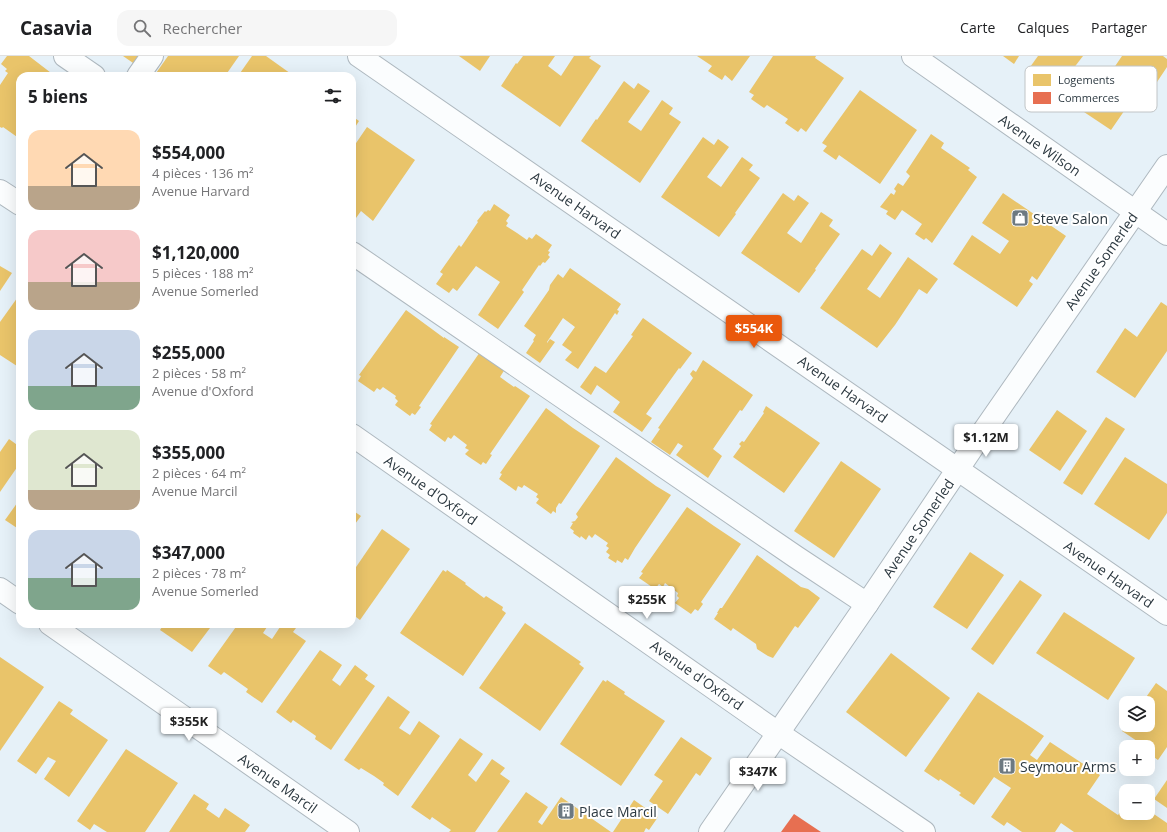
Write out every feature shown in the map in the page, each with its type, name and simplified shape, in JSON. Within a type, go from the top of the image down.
[{"type":"street","points":[[65,56],[88,72]]},
{"type":"street","points":[[141,72],[152,56]]},
{"type":"street","name":"Avenue Harvard","points":[[359,56],[1167,614]]},
{"type":"street","name":"Avenue Wilson","points":[[913,56],[1167,234]]},
{"type":"street","name":"Avenue Somerled","points":[[710,832],[1167,166]]},
{"type":"street","points":[[0,191],[16,201]]},
{"type":"street","points":[[356,256],[790,553],[867,604]]},
{"type":"street","name":"Avenue d'Oxford","points":[[356,438],[778,733],[924,832]]},
{"type":"street","points":[[0,589],[16,600]]},
{"type":"street","name":"Avenue Marcil","points":[[56,628],[348,832]]},
{"type":"building: Logements","points":[[7,56],[29,56],[50,72],[16,72],[16,136],[3,127],[0,127],[0,85],[8,73],[5,71],[7,69],[1,64]]},
{"type":"building: Logements","points":[[123,56],[143,56],[136,65]]},
{"type":"building: Logements","points":[[168,56],[239,56],[228,72],[157,72]]},
{"type":"building: Logements","points":[[252,56],[266,56],[288,72],[241,72]]},
{"type":"building: Logements","points":[[459,56],[490,56],[480,71]]},
{"type":"building: Logements","points":[[523,56],[555,56],[548,66],[561,76],[574,56],[591,56],[589,58],[601,66],[560,127],[501,86],[516,63],[517,64]]},
{"type":"building: Logements","points":[[697,56],[750,56],[732,81],[725,75],[722,80],[708,71],[712,66]]},
{"type":"building: Logements","points":[[773,56],[816,56],[815,58],[844,78],[806,132],[801,128],[798,132],[785,123],[788,119],[767,105],[764,108],[751,99],[754,95],[749,92]]},
{"type":"building: Logements","points":[[1003,56],[1019,56],[1014,64]]},
{"type":"building: Logements","points":[[1038,56],[1083,56],[1075,66],[1031,66]]},
{"type":"building: Logements","points":[[1122,56],[1163,56],[1167,59],[1167,67],[1157,82],[1157,66],[1115,66]]},
{"type":"building: Logements","points":[[624,81],[634,89],[638,83],[650,91],[628,122],[641,131],[662,100],[673,108],[669,114],[681,122],[640,183],[581,141]]},
{"type":"building: Logements","points":[[860,90],[917,130],[880,184],[839,155],[836,160],[823,151],[827,146],[822,143]]},
{"type":"building: Logements","points":[[1084,112],[1123,112],[1111,130]]},
{"type":"building: Logements","points":[[356,119],[359,121],[356,126]]},
{"type":"building: Logements","points":[[367,127],[415,160],[373,221],[361,211],[356,218],[356,143]]},
{"type":"building: Logements","points":[[931,134],[944,143],[941,148],[970,168],[968,170],[977,177],[932,243],[926,238],[924,240],[915,234],[922,224],[902,210],[895,220],[886,214],[888,211],[880,207],[891,193],[894,195],[896,191],[894,189],[898,183],[903,186],[910,176],[906,172]]},
{"type":"building: Logements","points":[[703,137],[714,145],[718,139],[729,147],[707,177],[721,187],[742,157],[753,165],[749,170],[760,178],[719,237],[661,197]]},
{"type":"building: Logements","points":[[783,193],[794,201],[798,195],[809,203],[787,233],[801,243],[821,212],[833,220],[829,226],[840,234],[799,293],[741,253]]},
{"type":"building: Logements","points":[[1003,193],[1066,236],[1037,280],[1032,276],[1029,281],[1033,284],[1017,307],[953,264],[972,235],[1000,254],[1009,241],[982,223]]},
{"type":"building: Logements","points":[[494,204],[510,215],[506,221],[508,223],[506,226],[527,240],[529,237],[532,239],[536,234],[552,245],[548,251],[550,252],[548,255],[550,257],[545,263],[543,262],[540,266],[539,265],[522,290],[524,292],[498,329],[478,315],[500,282],[476,266],[457,291],[453,288],[449,293],[436,284],[443,274],[440,272],[459,245],[461,247],[478,222],[477,221],[485,211],[490,211]]},
{"type":"building: Logements","points":[[880,244],[892,253],[867,289],[880,298],[908,257],[938,279],[927,294],[919,289],[895,325],[877,348],[820,308],[862,249],[872,256]]},
{"type":"building: Logements","points":[[0,266],[12,273],[0,291]]},
{"type":"building: Logements","points":[[570,268],[621,304],[617,310],[619,311],[617,315],[615,313],[578,369],[565,360],[572,352],[562,345],[575,327],[563,318],[547,343],[550,339],[555,342],[540,363],[526,353],[536,335],[524,326],[549,290],[550,285],[558,274],[563,278]]},
{"type":"building: Logements","points":[[16,300],[16,365],[0,355],[0,322]]},
{"type":"building: Logements","points":[[1161,302],[1167,306],[1167,351],[1135,398],[1096,372],[1125,328],[1137,337]]},
{"type":"building: Logements","points":[[406,310],[444,338],[459,347],[419,406],[421,407],[415,415],[412,413],[410,416],[395,405],[398,401],[395,398],[396,396],[383,387],[380,390],[377,388],[374,392],[358,381],[361,376],[359,375]]},
{"type":"building: Logements","points":[[643,318],[692,353],[680,369],[679,368],[646,414],[652,418],[642,432],[613,412],[620,402],[597,385],[591,395],[580,387],[595,366],[606,373],[633,336],[631,335]]},
{"type":"building: Logements","points":[[480,352],[505,369],[500,377],[530,396],[490,454],[492,455],[486,464],[483,462],[481,465],[465,454],[469,450],[465,448],[467,445],[454,435],[451,439],[448,437],[445,442],[429,430],[432,425],[430,424]]},
{"type":"building: Logements","points":[[703,360],[753,395],[742,411],[740,410],[713,449],[722,456],[708,478],[676,455],[683,446],[678,443],[670,455],[651,442],[660,429],[658,428],[693,378],[690,374],[693,370],[696,372]]},
{"type":"building: Logements","points":[[766,406],[820,443],[784,493],[733,457],[741,446],[739,444],[742,441],[744,442],[764,413],[763,412]]},
{"type":"building: Logements","points":[[546,408],[600,446],[561,504],[559,503],[556,508],[556,513],[553,511],[551,514],[536,503],[539,499],[536,497],[538,494],[524,485],[522,488],[518,486],[516,491],[499,479],[502,474],[500,473]]},
{"type":"building: Logements","points":[[1057,410],[1087,431],[1060,471],[1029,450]]},
{"type":"building: Logements","points":[[1106,417],[1125,429],[1082,495],[1063,483]]},
{"type":"building: Logements","points":[[9,439],[16,444],[16,469],[0,492],[0,452]]},
{"type":"building: Logements","points":[[616,457],[671,495],[628,560],[625,558],[622,563],[617,560],[616,563],[608,558],[610,555],[606,552],[609,548],[606,546],[608,543],[595,534],[592,538],[589,535],[586,540],[573,533],[574,531],[570,528],[573,523],[571,522],[575,521],[578,517],[576,514]]},
{"type":"building: Logements","points":[[1125,457],[1167,484],[1167,513],[1149,540],[1094,504]]},
{"type":"building: Logements","points":[[841,461],[881,489],[834,558],[794,531]]},
{"type":"building: Logements","points":[[16,505],[16,527],[5,520]]},
{"type":"building: Logements","points":[[687,507],[741,544],[701,602],[703,604],[698,611],[695,609],[691,614],[675,603],[679,598],[677,596],[678,593],[665,583],[663,587],[659,584],[655,589],[639,578],[643,573],[641,572]]},
{"type":"building: Logements","points":[[356,513],[361,516],[356,523]]},
{"type":"building: Logements","points":[[382,529],[410,549],[360,620],[356,617],[356,567]]},
{"type":"building: Logements","points":[[970,552],[1004,575],[967,629],[933,607]]},
{"type":"building: Logements","points":[[757,555],[801,587],[808,589],[820,598],[798,628],[795,626],[773,658],[757,649],[756,644],[733,628],[731,631],[714,619]]},
{"type":"building: Logements","points":[[443,570],[446,572],[447,570],[484,598],[486,596],[503,607],[502,610],[506,613],[463,676],[400,633]]},
{"type":"building: Logements","points":[[1020,580],[1042,595],[993,665],[971,649]]},
{"type":"building: Logements","points":[[1064,612],[1135,658],[1108,700],[1036,653]]},
{"type":"building: Logements","points":[[525,623],[581,662],[579,664],[584,668],[540,731],[479,688]]},
{"type":"building: Logements","points":[[161,628],[210,628],[192,652],[160,630]]},
{"type":"building: Logements","points":[[235,628],[266,628],[263,633],[272,639],[279,628],[296,628],[293,632],[306,641],[262,703],[246,692],[248,689],[224,672],[221,675],[208,666]]},
{"type":"building: Logements","points":[[320,650],[342,665],[332,680],[340,686],[355,665],[368,675],[365,679],[375,686],[331,750],[315,739],[316,736],[293,720],[291,723],[276,712]]},
{"type":"building: Logements","points":[[891,653],[950,698],[906,757],[846,712]]},
{"type":"building: Logements","points":[[0,657],[44,687],[0,751]]},
{"type":"building: Logements","points":[[603,680],[606,682],[607,680],[625,692],[624,694],[665,721],[621,786],[560,744]]},
{"type":"building: Logements","points":[[1156,683],[1167,691],[1167,747],[1158,760],[1155,758],[1155,740],[1136,740],[1124,732],[1155,732],[1155,696],[1147,696]]},
{"type":"building: Logements","name":"Seymour Arms","points":[[978,692],[1044,736],[1030,755],[1037,760],[1050,742],[1100,775],[1087,794],[1118,815],[1119,814],[1119,820],[1155,820],[1155,815],[1167,823],[1167,832],[1074,832],[1061,823],[1055,832],[1022,832],[1007,822],[1004,826],[991,817],[1011,788],[994,777],[974,805],[959,795],[961,793],[940,779],[939,781],[924,771]]},
{"type":"building: Logements","points":[[388,696],[410,712],[399,728],[410,735],[419,721],[440,736],[398,796],[374,776],[361,768],[359,770],[344,760]]},
{"type":"building: Logements","points":[[59,701],[73,710],[70,714],[108,740],[69,797],[44,779],[56,761],[48,757],[36,774],[17,761]]},
{"type":"building: Logements","points":[[681,737],[712,758],[700,776],[696,773],[668,814],[649,801],[663,781],[654,775]]},
{"type":"building: Logements","points":[[460,738],[483,754],[468,775],[476,782],[492,759],[505,768],[500,774],[510,781],[475,832],[449,832],[451,830],[432,817],[430,820],[411,807]]},
{"type":"building: Logements","points":[[126,749],[178,783],[145,832],[107,832],[94,824],[90,830],[77,821]]},
{"type":"building: Logements","points":[[1167,780],[1167,808],[1155,800]]},
{"type":"building: Logements","points":[[526,792],[548,807],[538,822],[542,825],[561,797],[611,832],[497,832]]},
{"type":"building: Logements","points":[[194,794],[209,804],[206,809],[219,818],[225,808],[250,825],[245,832],[169,832]]},
{"type":"building: Logements","points":[[634,800],[658,817],[649,830],[646,828],[644,832],[613,832]]},
{"type":"building: Commerces","points":[[794,814],[821,832],[781,832]]},
{"type":"place","name":"Steve Salon","points":[[1020,218]]},
{"type":"place","name":"Seymour Arms","points":[[1007,766]]},
{"type":"place","name":"Place Marcil","points":[[566,811]]}]
